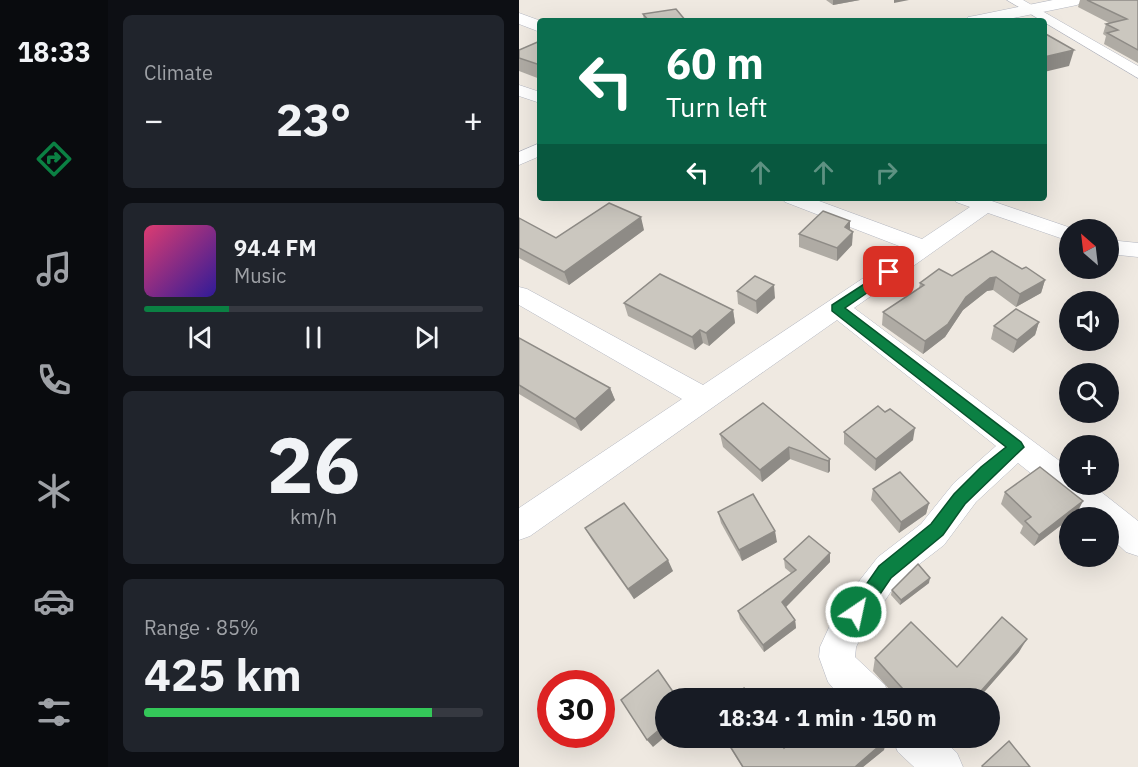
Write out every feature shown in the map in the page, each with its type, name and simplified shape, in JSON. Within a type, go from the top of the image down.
[{"type":"street","points":[[1014,0],[1046,18]]},
{"type":"street","points":[[988,18],[1077,0]]},
{"type":"street","points":[[519,18],[537,26]]},
{"type":"street","points":[[1047,19],[1138,73]]},
{"type":"street","points":[[519,90],[537,97]]},
{"type":"street","points":[[519,159],[537,150]]},
{"type":"street","points":[[800,201],[924,248]]},
{"type":"street","points":[[519,526],[924,248],[973,202],[1059,231]]},
{"type":"street","points":[[1119,248],[1138,250]]},
{"type":"street","points":[[519,295],[704,399]]},
{"type":"street","points":[[837,308],[1016,447],[1091,502],[1138,541]]},
{"type":"street","points":[[859,688],[843,673],[837,657],[839,644],[863,602],[885,572],[937,530],[960,499],[987,471],[1016,447]]},
{"type":"street","points":[[923,748],[943,767]]},
{"type":"building","points":[[1087,0],[1138,0],[1138,50],[1107,33],[1118,30],[1106,24],[1127,19]]},
{"type":"building","points":[[676,9],[684,18],[646,18],[643,14]]},
{"type":"building","points":[[1047,35],[1074,50],[1047,56]]},
{"type":"building","points":[[537,42],[537,64],[519,58],[519,50]]},
{"type":"building","points":[[609,203],[641,217],[564,272],[519,248],[519,218],[556,238]]},
{"type":"building","points":[[823,211],[850,221],[845,227],[853,232],[837,248],[799,234]]},
{"type":"building","points":[[992,251],[1022,269],[1026,267],[1045,280],[1020,294],[996,277],[990,278],[966,297],[948,324],[925,341],[883,312],[924,285],[920,283],[939,269],[952,276]]},
{"type":"building","points":[[660,274],[733,310],[706,333],[700,330],[692,337],[624,303]]},
{"type":"building","points":[[755,276],[774,285],[756,301],[737,291]]},
{"type":"building","points":[[1016,309],[1039,322],[1017,340],[994,326]]},
{"type":"building","points":[[519,338],[610,388],[575,419],[519,385]]},
{"type":"building","points":[[763,403],[830,459],[828,461],[789,447],[760,470],[720,434]]},
{"type":"building","points":[[878,406],[885,412],[890,409],[915,428],[876,459],[844,432]]},
{"type":"building","points":[[1040,467],[1059,482],[1059,495],[1075,495],[1083,501],[1075,507],[1059,507],[1059,520],[1039,535],[1025,521],[1031,517],[1005,492]]},
{"type":"building","points":[[900,472],[929,503],[901,522],[873,489]]},
{"type":"building","points":[[753,494],[775,531],[739,550],[718,512]]},
{"type":"building","points":[[624,503],[668,560],[628,589],[585,528]]},
{"type":"building","points":[[809,536],[830,553],[782,602],[795,620],[763,645],[738,611],[796,570],[784,559]]},
{"type":"building","points":[[918,564],[930,578],[901,600],[892,590]]},
{"type":"building","points":[[1002,617],[1027,639],[984,688],[902,688],[875,658],[911,622],[957,667]]},
{"type":"building","points":[[658,670],[670,688],[655,688],[655,733],[647,740],[621,700]]},
{"type":"building","points":[[1009,741],[1030,767],[982,766]]},
{"type":"building","points":[[731,748],[877,748],[855,767],[743,767]]},
{"type":"route","points":[[856,612],[885,572],[937,530],[960,499],[987,471],[1016,447],[837,308],[889,272]]}]
